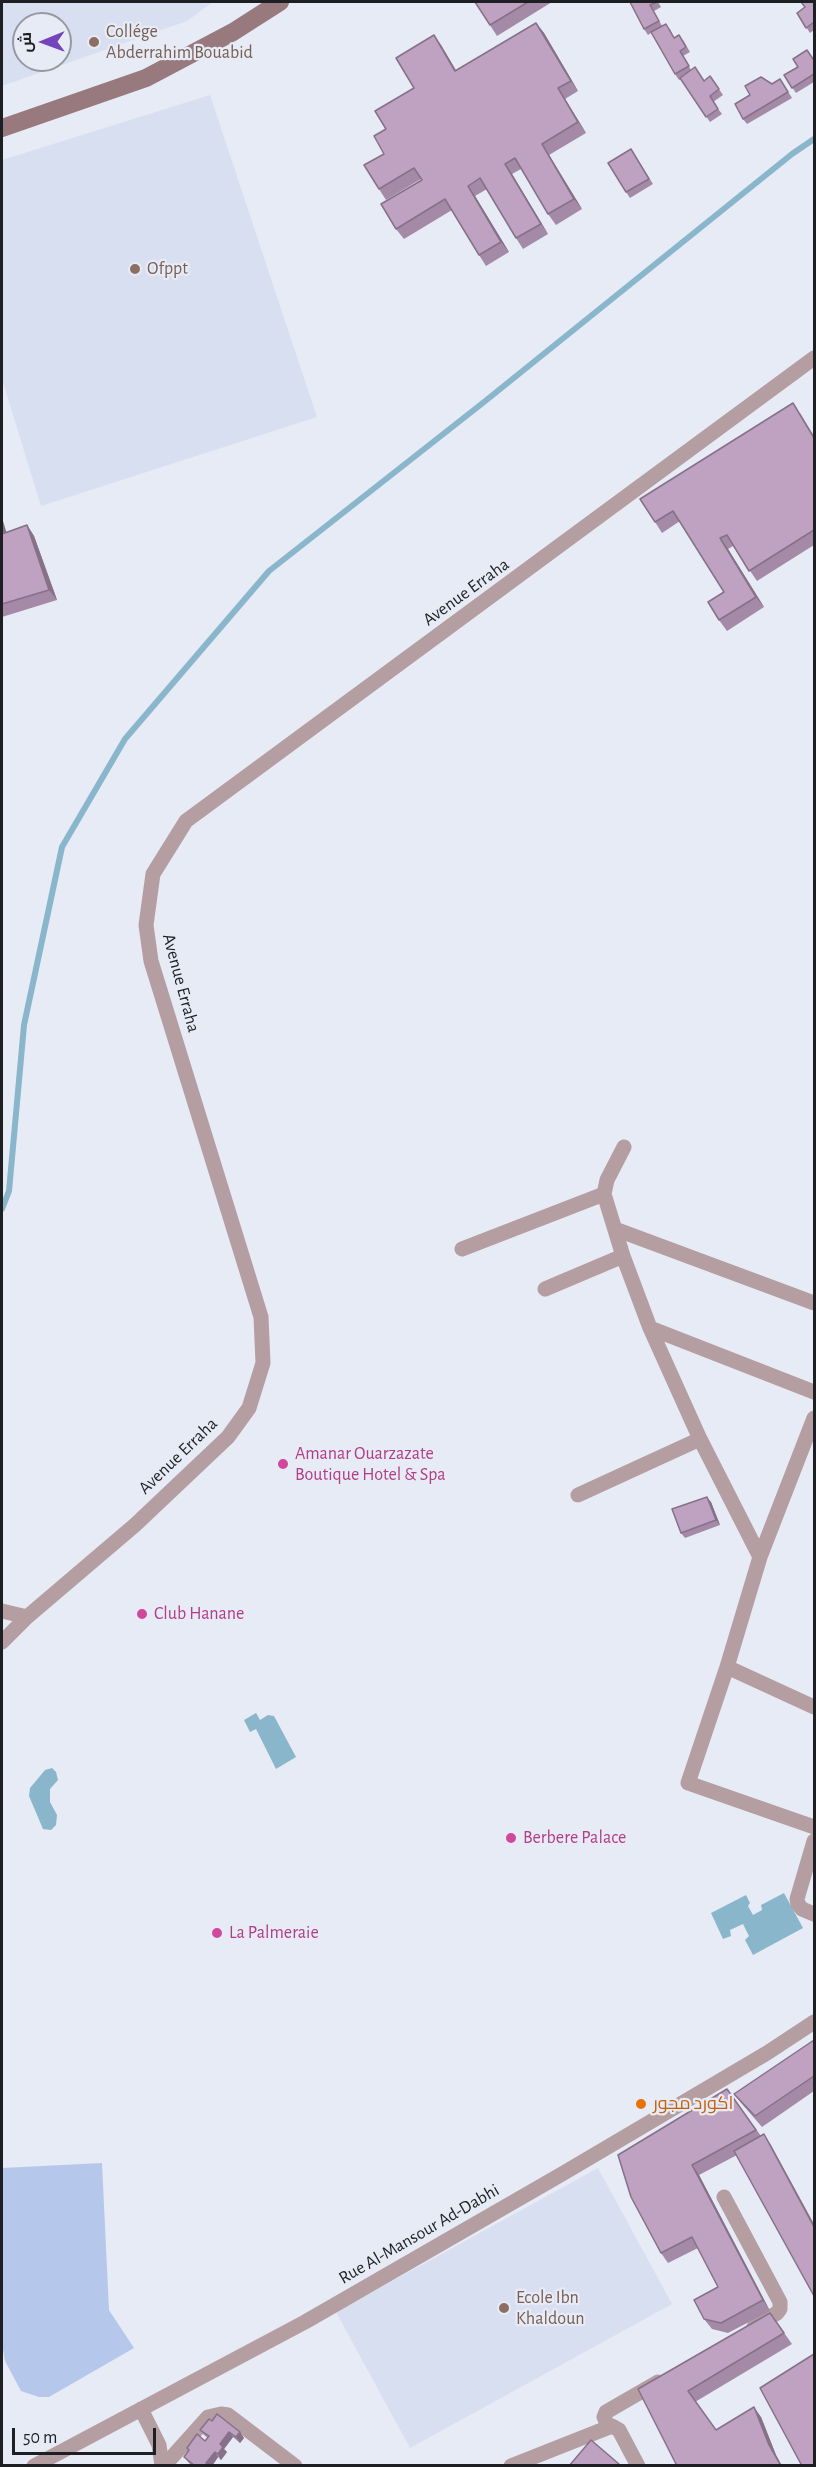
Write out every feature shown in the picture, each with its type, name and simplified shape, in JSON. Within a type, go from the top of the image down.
[{"type":"street","points":[[2,128],[146,78],[233,32],[280,2]]},
{"type":"street","name":"Avenue Erraha","points":[[2,1642],[27,1617],[135,1525],[228,1437],[249,1408],[263,1363],[261,1317],[151,961],[146,925],[153,874],[186,821],[814,358]]},
{"type":"street","points":[[624,1147],[607,1180],[604,1194],[615,1229],[650,1328],[700,1439],[760,1557]]},
{"type":"street","points":[[462,1249],[604,1194]]},
{"type":"street","points":[[615,1229],[814,1303]]},
{"type":"street","points":[[545,1289],[624,1256]]},
{"type":"street","points":[[650,1328],[814,1392]]},
{"type":"street","points":[[814,1418],[760,1557],[727,1667],[688,1783],[814,1827]]},
{"type":"street","points":[[578,1495],[700,1439]]},
{"type":"street","points":[[2,1611],[27,1617]]},
{"type":"street","points":[[727,1667],[814,1707]]},
{"type":"street","points":[[814,1841],[797,1899],[802,1909],[814,1914]]},
{"type":"street","name":"Rue Al-Mansour Ad-Dabhi","points":[[34,2466],[305,2322],[562,2174],[767,2053],[814,2022]]},
{"type":"street","points":[[724,2197],[780,2302],[780,2309],[777,2313],[744,2332]]},
{"type":"street","points":[[608,2426],[604,2417],[606,2412],[676,2372]]},
{"type":"street","points":[[141,2409],[159,2445],[163,2466]]},
{"type":"street","points":[[163,2466],[207,2417],[221,2414],[228,2415],[292,2465]]},
{"type":"street","points":[[511,2466],[608,2426],[619,2430],[638,2466]]},
{"type":"shaded area","name":"Collége Abderrahim Bouabid","points":[[2,2],[213,2],[187,21],[72,61],[72,12],[12,12],[12,72],[42,72],[2,86]]},
{"type":"shaded area","name":"Ofppt","points":[[210,95],[317,417],[41,506],[2,379],[2,160]]},
{"type":"shaded area","points":[[256,1713],[260,1720],[268,1715],[274,1716],[296,1757],[276,1769],[256,1729],[250,1732],[244,1720]]},
{"type":"shaded area","points":[[52,1768],[58,1780],[50,1789],[50,1802],[57,1815],[56,1825],[51,1830],[43,1829],[29,1796],[30,1788],[45,1770]]},
{"type":"shaded area","points":[[784,1893],[803,1928],[753,1955],[745,1940],[749,1936],[743,1924],[730,1930],[731,1936],[723,1939],[711,1913],[746,1895],[753,1915],[762,1910],[761,1905]]},
{"type":"shaded area","points":[[102,2163],[109,2310],[134,2348],[49,2397],[39,2397],[21,2391],[5,2361],[2,2344],[2,2168]]},
{"type":"shaded area","name":"Ecole Ibn Khaldoun","points":[[598,2168],[672,2304],[410,2448],[336,2312]]},
{"type":"building","points":[[475,2],[528,2],[490,25]]},
{"type":"building","points":[[630,2],[657,2],[650,5],[659,21],[644,29]]},
{"type":"building","points":[[801,2],[814,2],[814,22],[806,28],[797,13],[805,7]]},
{"type":"building","points":[[536,23],[571,81],[558,88],[578,122],[542,144],[574,199],[548,214],[515,158],[505,164],[541,224],[516,238],[480,178],[468,186],[501,242],[479,255],[445,199],[396,229],[381,204],[422,180],[414,168],[379,189],[364,165],[384,154],[374,136],[386,129],[375,111],[414,88],[396,58],[434,35],[455,71]]},
{"type":"building","points":[[666,24],[674,38],[679,35],[686,47],[680,51],[689,66],[675,74],[651,32]]},
{"type":"building","points":[[807,50],[814,58],[814,74],[792,88],[784,75],[798,67],[793,59]]},
{"type":"building","points":[[695,67],[704,81],[710,76],[719,89],[710,96],[718,109],[706,117],[680,78]]},
{"type":"building","points":[[761,77],[772,84],[780,79],[788,92],[743,119],[735,104],[750,95],[745,86]]},
{"type":"building","points":[[631,149],[649,179],[626,192],[608,163]]},
{"type":"building","points":[[793,403],[814,438],[814,530],[749,571],[727,535],[720,538],[756,597],[719,620],[708,602],[724,592],[673,511],[655,522],[640,499]]},
{"type":"building","points":[[27,525],[49,590],[2,604],[2,534]]},
{"type":"building","points":[[707,1497],[716,1520],[681,1533],[672,1509]]},
{"type":"building","points":[[814,2040],[814,2076],[755,2116],[734,2094]]},
{"type":"building","points":[[727,2089],[756,2130],[692,2165],[763,2300],[721,2323],[704,2319],[694,2300],[718,2287],[692,2237],[661,2253],[631,2197],[618,2155]]},
{"type":"building","points":[[764,2134],[814,2227],[814,2296],[734,2151]]},
{"type":"building","points":[[770,2313],[784,2333],[688,2391],[716,2430],[754,2407],[769,2445],[781,2466],[677,2466],[638,2389]]},
{"type":"building","points":[[814,2354],[814,2466],[802,2466],[760,2388]]},
{"type":"building","points":[[217,2414],[240,2432],[236,2437],[229,2432],[220,2444],[223,2447],[218,2454],[215,2452],[206,2463],[209,2466],[195,2466],[184,2457],[189,2450],[187,2448],[197,2434],[205,2441],[209,2436],[200,2430],[209,2419],[212,2421]]},
{"type":"building","points":[[591,2440],[619,2464],[618,2466],[569,2466]]},
{"type":"waterway","points":[[2,1209],[9,1191],[24,1025],[62,847],[125,739],[269,571],[484,402],[792,154],[814,139]]},
{"type":"place","name":"Collége Abderrahim Bouabid","points":[[94,42]]},
{"type":"place","name":"Ofppt","points":[[135,269]]},
{"type":"place","name":"Amanar Ouarzazate Boutique Hotel & Spa","points":[[283,1464]]},
{"type":"place","name":"Club Hanane","points":[[142,1614]]},
{"type":"place","name":"Berbere Palace","points":[[511,1838]]},
{"type":"place","name":"La Palmeraie","points":[[217,1933]]},
{"type":"place","name":"اكورد مجور","points":[[641,2104]]},
{"type":"place","name":"Ecole Ibn Khaldoun","points":[[504,2308]]}]
